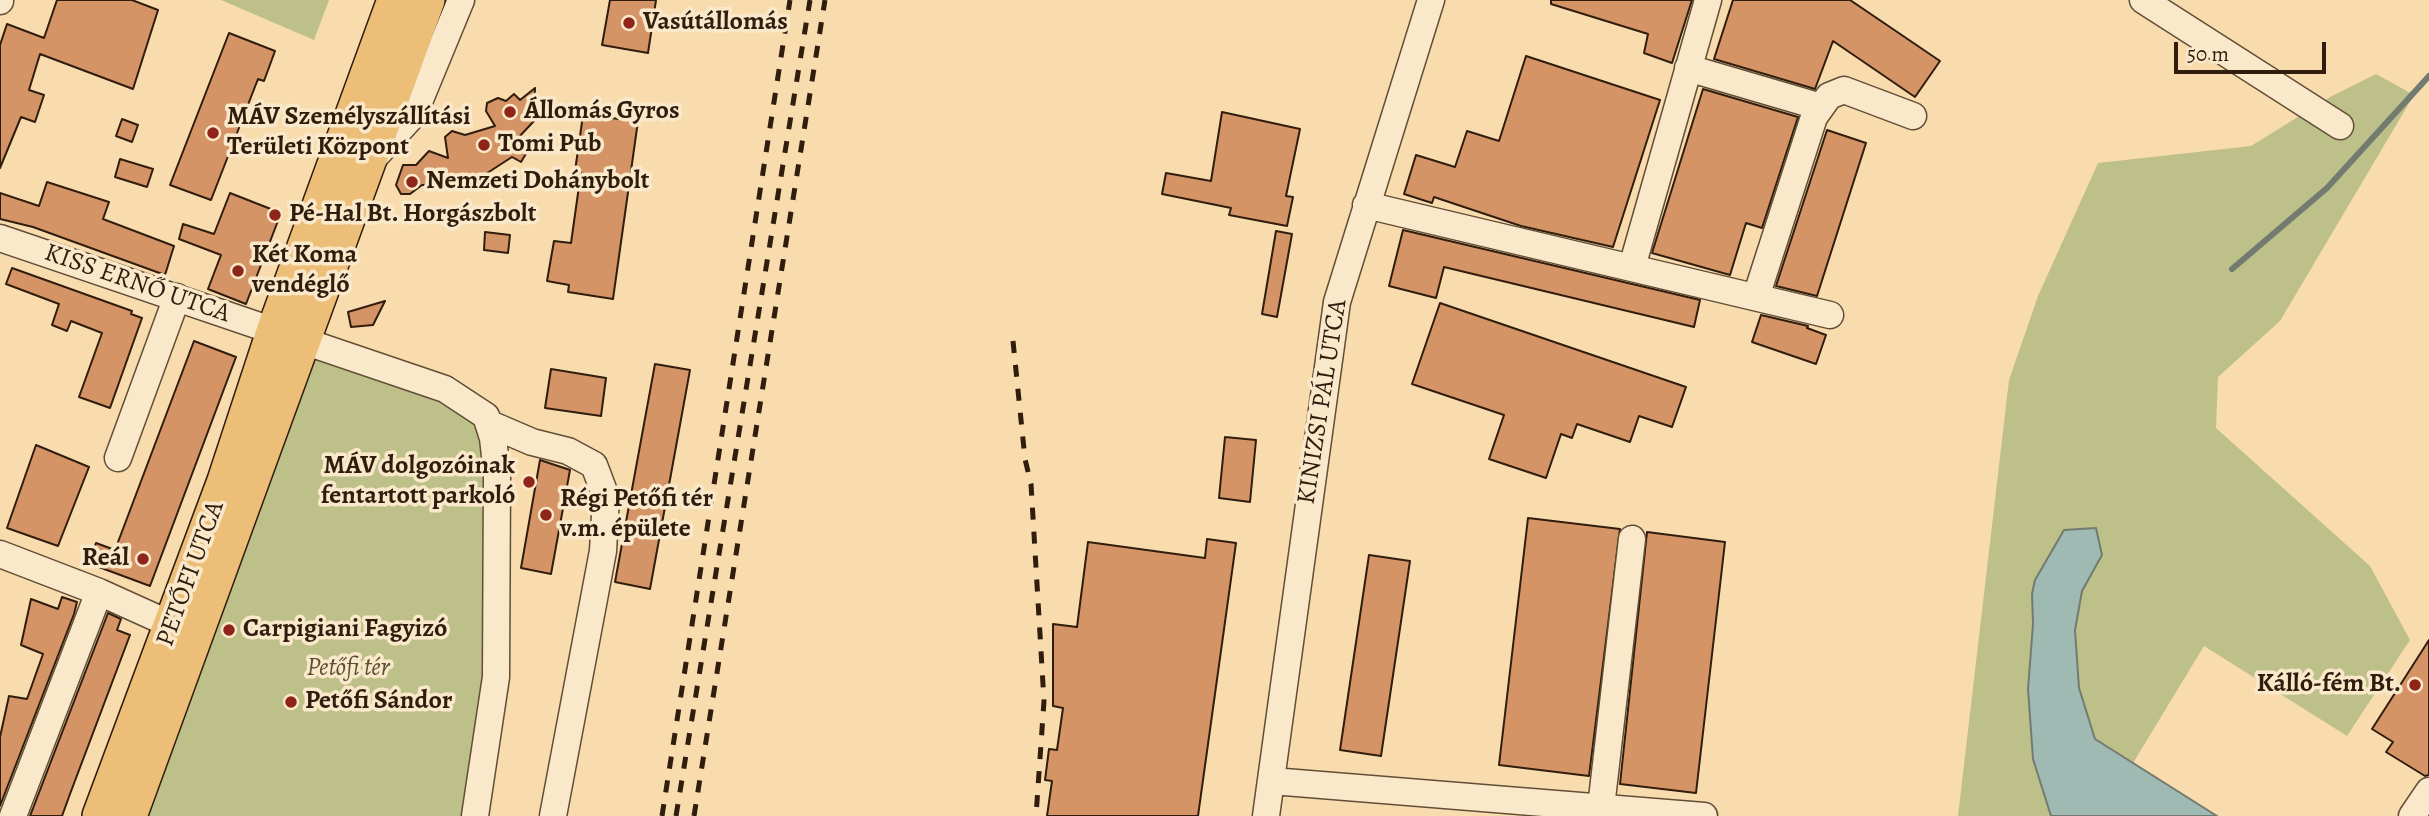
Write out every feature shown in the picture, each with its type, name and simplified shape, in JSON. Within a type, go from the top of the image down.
[{"type":"main road","points":[[288,333],[395,0]]},
{"type":"main road","points":[[288,333],[366,165],[427,0]]},
{"type":"main road","name":"PETŐFI UTCA","points":[[100,816],[225,481],[288,333]]},
{"type":"main road","name":"PETŐFI UTCA","points":[[129,816],[288,333]]},
{"type":"street","points":[[366,165],[414,114],[461,0]]},
{"type":"street","name":"KINIZSI PÁL UTCA","points":[[1266,816],[1327,356],[1337,302],[1431,0]]},
{"type":"street","points":[[1632,267],[1708,0]]},
{"type":"street","points":[[2143,0],[2340,126]]},
{"type":"street","points":[[1688,68],[1821,107]]},
{"type":"street","points":[[1756,297],[1814,117],[1829,96],[1844,90],[1913,116]]},
{"type":"street","points":[[1366,205],[1830,315]]},
{"type":"street","name":"KISS ERNŐ UTCA","points":[[0,238],[288,333]]},
{"type":"street","points":[[118,457],[177,297]]},
{"type":"street","points":[[288,333],[349,357],[445,388],[486,416],[490,424],[496,474],[496,677],[475,816]]},
{"type":"street","points":[[490,424],[532,442],[568,451],[594,465],[606,497],[603,551],[553,816]]},
{"type":"street","points":[[1601,812],[1632,539]]},
{"type":"street","points":[[0,554],[99,592],[172,625]]},
{"type":"street","points":[[13,816],[99,592]]},
{"type":"street","points":[[1272,781],[1601,812],[1704,816]]},
{"type":"street","points":[[2412,816],[2429,791]]},
{"type":"green space","points":[[221,0],[329,0],[314,40]]},
{"type":"green space","points":[[2376,74],[2414,95],[2280,321],[2218,377],[2216,428],[2370,566],[2410,640],[2347,736],[2204,646],[2133,763],[2217,816],[1958,816],[2009,380],[2038,296],[2098,163],[2251,146],[2330,97]]},
{"type":"green space","name":"Petőfi tér","points":[[314,349],[427,384],[486,422],[494,591],[470,816],[141,816]]},
{"type":"water","points":[[2096,528],[2102,555],[2082,591],[2075,630],[2079,688],[2095,739],[2217,816],[2051,816],[2033,759],[2028,689],[2033,624],[2032,594],[2035,580],[2064,530]]},
{"type":"building","points":[[57,0],[132,0],[158,10],[133,89],[40,54],[29,90],[44,95],[35,122],[21,117],[0,168],[0,45],[7,24],[44,38]]},
{"type":"building","name":"Vasútállomás","points":[[610,0],[656,0],[648,53],[602,45]]},
{"type":"building","points":[[1551,0],[1692,0],[1672,63],[1644,53],[1648,34],[1551,4]]},
{"type":"building","points":[[1733,0],[1850,0],[1940,61],[1915,97],[1833,41],[1815,89],[1714,59]]},
{"type":"building","name":"MÁV Személyszállítási Területi Központ","points":[[229,33],[275,51],[264,81],[258,79],[211,200],[170,185]]},
{"type":"building","points":[[1526,56],[1660,100],[1613,247],[1521,226],[1434,197],[1432,203],[1404,194],[1416,155],[1455,167],[1467,131],[1499,141]]},
{"type":"building","points":[[535,88],[534,121],[518,138],[530,147],[521,162],[512,157],[478,179],[451,174],[440,185],[422,185],[410,194],[401,194],[396,185],[403,165],[416,165],[429,151],[448,158],[445,137],[452,131],[465,135],[495,126],[486,111],[487,103],[498,98],[506,101],[514,94],[520,100]]},
{"type":"building","points":[[1703,89],[1798,117],[1762,228],[1746,223],[1730,275],[1652,253]]},
{"type":"building","points":[[1222,112],[1300,129],[1286,196],[1293,197],[1287,226],[1229,215],[1231,208],[1162,194],[1166,173],[1211,181]]},
{"type":"building","points":[[583,115],[638,121],[613,299],[568,292],[569,285],[547,281],[554,241],[571,243],[581,172],[575,171]]},
{"type":"building","points":[[122,119],[138,125],[132,142],[116,136]]},
{"type":"building","points":[[1827,130],[1866,143],[1817,296],[1776,286]]},
{"type":"building","points":[[120,159],[153,169],[147,187],[115,177]]},
{"type":"building","points":[[47,182],[109,202],[103,219],[174,246],[165,275],[33,227],[0,219],[0,193],[39,206]]},
{"type":"building","points":[[230,193],[281,213],[246,304],[208,289],[221,255],[179,239],[183,224],[214,234]]},
{"type":"building","points":[[1403,230],[1700,300],[1694,327],[1444,267],[1436,298],[1389,286]]},
{"type":"building","points":[[1276,231],[1292,234],[1277,317],[1262,314]]},
{"type":"building","points":[[485,232],[510,235],[508,253],[484,250]]},
{"type":"building","points":[[12,268],[132,311],[131,314],[142,318],[110,408],[79,397],[102,333],[71,321],[67,331],[52,325],[59,304],[6,284]]},
{"type":"building","points":[[385,301],[373,325],[351,327],[348,312]]},
{"type":"building","points":[[1440,303],[1686,387],[1672,427],[1639,416],[1630,442],[1577,424],[1572,438],[1561,434],[1546,478],[1489,459],[1504,415],[1412,384]]},
{"type":"building","points":[[1761,315],[1808,326],[1807,328],[1826,335],[1816,364],[1752,342]]},
{"type":"building","points":[[194,341],[236,357],[150,586],[88,563],[96,543],[115,550]]},
{"type":"building","points":[[655,364],[690,370],[650,589],[615,582]]},
{"type":"building","points":[[551,369],[606,378],[601,416],[545,408]]},
{"type":"building","points":[[1225,437],[1256,440],[1250,502],[1219,498]]},
{"type":"building","points":[[36,445],[89,467],[58,546],[7,528]]},
{"type":"building","name":"Régi Petőfi tér v.m. épülete","points":[[540,460],[570,470],[551,574],[521,568]]},
{"type":"building","points":[[1528,518],[1620,529],[1589,776],[1499,765]]},
{"type":"building","points":[[1647,532],[1725,542],[1696,793],[1620,784]]},
{"type":"building","points":[[1207,539],[1236,543],[1198,816],[1047,816],[1052,781],[1045,780],[1049,749],[1057,750],[1063,708],[1053,706],[1053,624],[1077,627],[1088,542],[1205,558]]},
{"type":"building","points":[[1369,555],[1410,561],[1381,756],[1340,750]]},
{"type":"building","points":[[62,597],[77,602],[74,614],[0,806],[0,737],[9,696],[27,699],[43,654],[21,645],[31,599],[58,609]]},
{"type":"building","points":[[108,613],[121,619],[117,630],[130,635],[62,816],[30,816]]},
{"type":"building","name":"Kálló-fém Bt.","points":[[2429,640],[2429,775],[2425,776],[2386,752],[2393,742],[2372,729]]},
{"type":"waterway","points":[[2232,269],[2327,188],[2429,76]]},
{"type":"railway","points":[[662,816],[790,0]]},
{"type":"railway","points":[[676,816],[810,0]]},
{"type":"railway","points":[[694,816],[825,0]]},
{"type":"railway","points":[[1013,341],[1025,459],[1031,484],[1044,701],[1036,816]]},
{"type":"place","name":"Vasútállomás","points":[[629,23]]},
{"type":"place","name":"Állomás Gyros","points":[[510,112]]},
{"type":"place","name":"MÁV Személyszállítási Területi Központ","points":[[213,133]]},
{"type":"place","name":"Tomi Pub","points":[[484,145]]},
{"type":"place","name":"Nemzeti Dohánybolt","points":[[412,182]]},
{"type":"place","name":"Pé-Hal Bt. Horgászbolt","points":[[275,215]]},
{"type":"place","name":"Két Koma vendéglő","points":[[238,271]]},
{"type":"place","name":"MÁV dolgozóinak fentartott parkoló","points":[[529,482]]},
{"type":"place","name":"Régi Petőfi tér v.m. épülete","points":[[546,515]]},
{"type":"place","name":"Reál","points":[[143,559]]},
{"type":"place","name":"Carpigiani Fagyizó","points":[[229,630]]},
{"type":"place","name":"Kálló-fém Bt.","points":[[2415,685]]},
{"type":"place","name":"Petőfi Sándor","points":[[291,702]]}]
